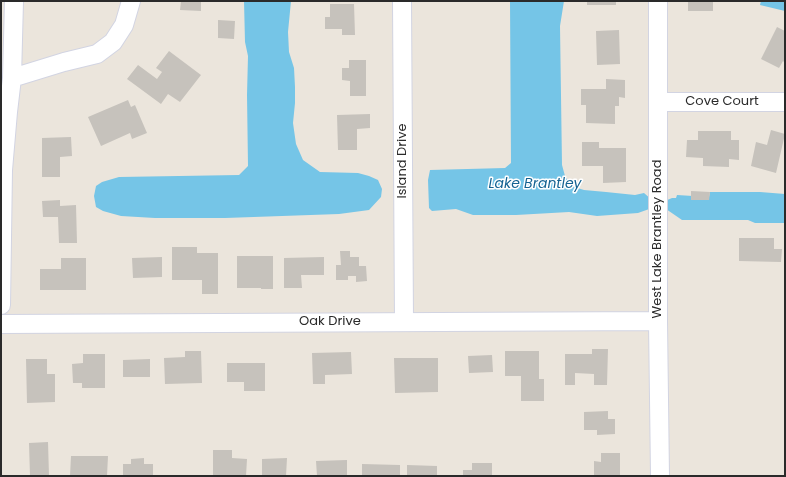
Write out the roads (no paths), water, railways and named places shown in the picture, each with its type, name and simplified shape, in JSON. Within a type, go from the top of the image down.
[{"type":"street","points":[[1,305],[3,170],[12,78],[14,1]]},
{"type":"street","points":[[12,78],[64,62],[97,54],[113,42],[124,25],[131,1]]},
{"type":"street","name":"Island Drive","points":[[402,1],[404,321]]},
{"type":"street","name":"West Lake Brantley Road","points":[[658,1],[658,321],[660,476]]},
{"type":"street","name":"Cove Court","points":[[659,102],[785,102]]},
{"type":"street","name":"Oak Drive","points":[[1,324],[658,321]]},
{"type":"water","points":[[244,1],[291,1],[288,32],[289,52],[294,68],[295,103],[293,123],[296,144],[303,160],[320,172],[358,173],[378,180],[382,189],[381,197],[369,210],[339,214],[225,218],[155,218],[121,216],[103,211],[96,207],[94,196],[96,186],[102,182],[119,177],[239,175],[248,166],[248,56],[245,42]]},
{"type":"water","name":"Lake Brantley","points":[[510,1],[564,1],[560,26],[562,165],[565,176],[571,186],[584,190],[635,195],[644,193],[652,200],[665,201],[676,198],[677,195],[709,197],[710,192],[760,192],[785,194],[785,223],[755,223],[748,220],[682,220],[666,209],[652,208],[638,213],[597,216],[569,212],[516,215],[473,215],[456,209],[432,211],[429,208],[428,180],[430,170],[505,168],[511,163]]},
{"type":"water","points":[[761,1],[785,1],[785,11],[760,5]]}]
